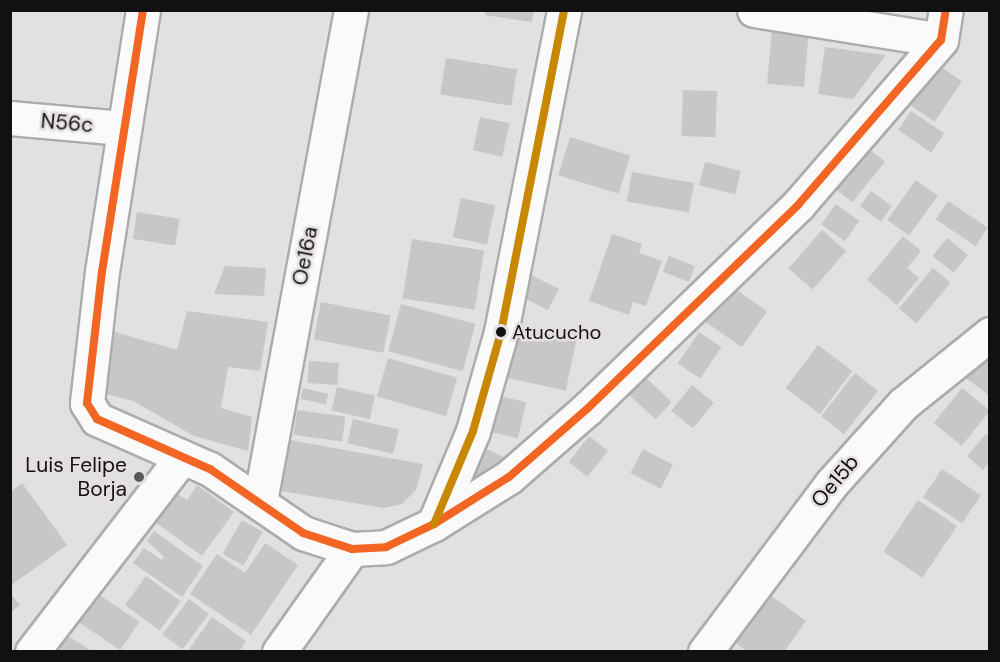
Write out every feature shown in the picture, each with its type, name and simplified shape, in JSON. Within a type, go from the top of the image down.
[{"type":"street","points":[[143,10],[123,128],[87,386],[87,403],[97,419],[210,469],[260,501],[303,533],[352,549],[386,547],[435,524],[509,477],[588,408],[798,205],[944,25]]},
{"type":"street","name":"Oe16a","points":[[260,501],[351,10]]},
{"type":"street","points":[[435,524],[473,431],[501,332],[564,10]]},
{"type":"street","points":[[758,11],[944,25]]},
{"type":"street","name":"N56c","points":[[10,118],[123,128]]},
{"type":"street","name":"Oe15b","points":[[705,651],[831,484],[903,404],[990,334]]},
{"type":"street","points":[[32,651],[182,456]]},
{"type":"street","points":[[279,651],[352,549]]},
{"type":"building","points":[[486,10],[534,10],[532,22],[485,15]]},
{"type":"building","points":[[772,28],[809,31],[804,87],[767,84]]},
{"type":"building","points":[[825,47],[886,55],[853,99],[818,94]]},
{"type":"building","points":[[446,58],[517,69],[511,106],[440,95]]},
{"type":"building","points":[[938,65],[962,81],[935,122],[911,106]]},
{"type":"building","points":[[683,90],[717,91],[715,137],[681,136]]},
{"type":"building","points":[[911,111],[944,133],[931,152],[898,130]]},
{"type":"building","points":[[480,117],[509,123],[502,156],[473,150]]},
{"type":"building","points":[[570,137],[630,155],[619,194],[558,175]]},
{"type":"building","points":[[868,148],[885,162],[852,202],[835,188]]},
{"type":"building","points":[[705,162],[741,171],[735,194],[699,185]]},
{"type":"building","points":[[632,172],[694,183],[689,212],[627,202]]},
{"type":"building","points":[[916,180],[938,196],[909,236],[887,220]]},
{"type":"building","points":[[871,191],[892,206],[881,222],[860,206]]},
{"type":"building","points":[[461,198],[495,205],[487,244],[453,237]]},
{"type":"building","points":[[948,201],[988,228],[975,246],[936,219]]},
{"type":"building","points":[[836,204],[859,221],[845,241],[821,224]]},
{"type":"building","points":[[137,212],[179,219],[175,245],[133,239]]},
{"type":"building","points":[[822,230],[846,251],[813,289],[789,268]]},
{"type":"building","points":[[612,234],[642,244],[639,253],[662,261],[646,306],[633,302],[629,315],[589,301]]},
{"type":"building","points":[[903,236],[921,251],[907,268],[919,278],[897,305],[867,280]]},
{"type":"building","points":[[947,238],[968,255],[954,273],[933,256]]},
{"type":"building","points":[[412,239],[484,250],[475,310],[403,298]]},
{"type":"building","points":[[669,256],[695,266],[689,282],[663,272]]},
{"type":"building","points":[[225,266],[266,268],[264,296],[214,294]]},
{"type":"building","points":[[933,268],[951,283],[917,323],[899,309]]},
{"type":"building","points":[[531,275],[559,289],[548,310],[526,299]]},
{"type":"building","points":[[731,286],[767,311],[742,347],[706,322]]},
{"type":"building","points":[[321,302],[391,316],[383,353],[314,339]]},
{"type":"building","points":[[401,304],[475,324],[463,371],[388,351]]},
{"type":"building","points":[[187,311],[268,322],[260,371],[228,367],[221,408],[252,417],[248,451],[194,436],[133,401],[98,392],[108,365],[112,331],[177,350]]},
{"type":"building","points":[[512,326],[577,340],[566,391],[501,377]]},
{"type":"building","points":[[699,332],[721,347],[700,379],[678,364]]},
{"type":"building","points":[[818,345],[852,371],[820,414],[786,388]]},
{"type":"building","points":[[987,351],[990,352],[990,396],[966,378]]},
{"type":"building","points":[[388,358],[457,378],[446,416],[377,396]]},
{"type":"building","points":[[309,361],[339,363],[337,385],[307,383]]},
{"type":"building","points":[[855,373],[878,391],[844,434],[821,416]]},
{"type":"building","points":[[644,376],[672,402],[655,419],[628,394]]},
{"type":"building","points":[[692,385],[714,403],[693,428],[671,411]]},
{"type":"building","points":[[337,387],[375,396],[370,419],[332,410]]},
{"type":"building","points":[[303,388],[328,394],[326,405],[301,399]]},
{"type":"building","points":[[962,388],[990,411],[962,446],[934,423]]},
{"type":"building","points":[[495,395],[526,402],[518,438],[487,431]]},
{"type":"building","points":[[297,410],[346,417],[342,442],[294,435]]},
{"type":"building","points":[[353,419],[399,430],[393,454],[347,443]]},
{"type":"building","points":[[986,434],[990,437],[990,462],[983,470],[967,456]]},
{"type":"building","points":[[589,436],[608,451],[588,477],[569,462]]},
{"type":"building","points":[[284,439],[423,464],[416,490],[402,504],[384,508],[275,490]]},
{"type":"building","points":[[485,448],[511,461],[487,482],[472,473]]},
{"type":"building","points":[[643,449],[673,465],[660,489],[630,473]]},
{"type":"building","points":[[942,469],[981,495],[962,523],[923,497]]},
{"type":"building","points":[[22,483],[67,545],[10,586],[10,492]]},
{"type":"building","points":[[197,485],[234,512],[202,556],[155,522],[176,493],[187,500]]},
{"type":"building","points":[[918,500],[957,526],[922,578],[883,551]]},
{"type":"building","points":[[242,520],[263,532],[243,566],[222,554]]},
{"type":"building","points":[[154,531],[203,566],[182,597],[133,563],[144,548],[162,560],[164,557],[147,541]]},
{"type":"building","points":[[265,543],[298,565],[251,635],[190,594],[217,554],[245,573]]},
{"type":"building","points":[[146,576],[181,601],[160,630],[125,605]]},
{"type":"building","points":[[762,589],[806,621],[784,652],[748,652],[727,637]]},
{"type":"building","points":[[92,590],[139,622],[120,650],[73,618]]},
{"type":"building","points":[[10,593],[20,605],[10,613]]},
{"type":"building","points":[[189,599],[209,614],[182,649],[163,634]]},
{"type":"building","points":[[212,617],[246,641],[239,652],[187,652]]},
{"type":"building","points":[[63,633],[93,652],[52,652]]},
{"type":"transit line","points":[[143,10],[102,271],[87,403],[97,419],[210,469],[303,533],[352,549],[386,547],[434,524],[509,477],[588,408],[798,205],[941,40],[946,10]]},
{"type":"transit line","points":[[434,524],[473,431],[501,332],[564,10]]},
{"type":"place","name":"Atucucho","points":[[501,332]]},
{"type":"place","name":"Luis Felipe Borja","points":[[139,477]]}]
